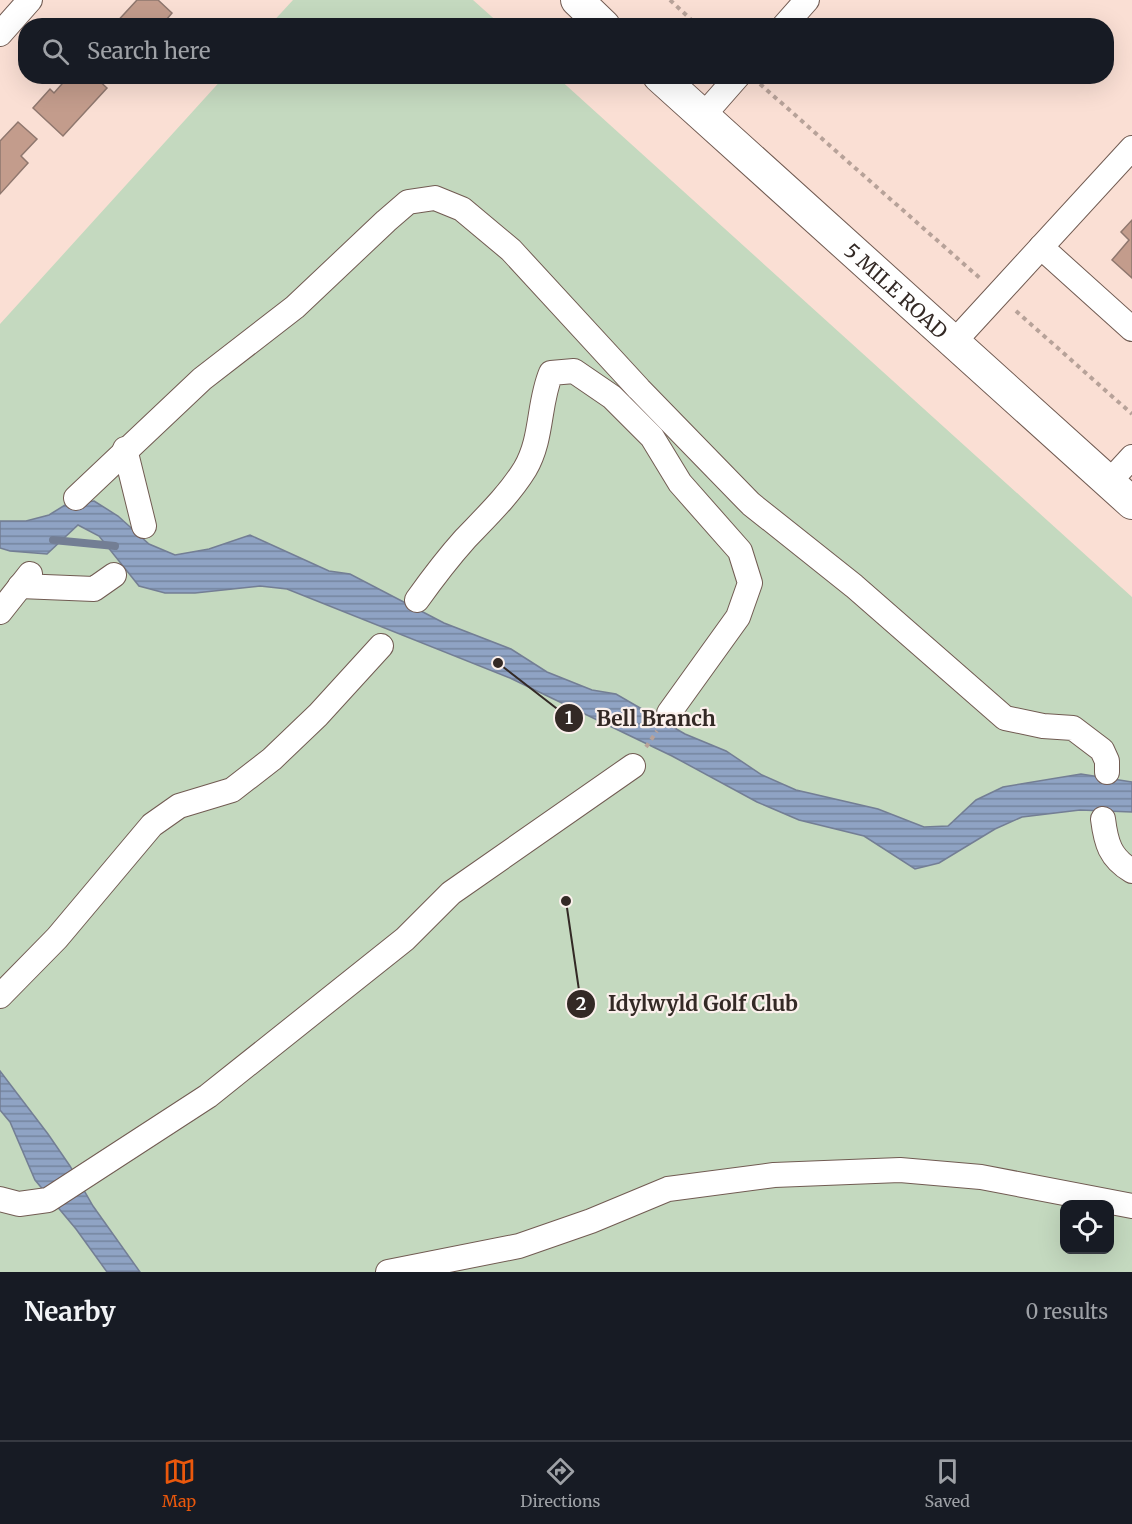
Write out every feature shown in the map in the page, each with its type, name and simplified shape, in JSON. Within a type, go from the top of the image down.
[{"type":"main road","points":[[577,0],[596,18]]},
{"type":"main road","name":"5 MILE ROAD","points":[[667,84],[1132,503]]},
{"type":"street","points":[[0,34],[30,0]]},
{"type":"street","points":[[791,18],[807,0]]},
{"type":"street","points":[[702,117],[731,84]]},
{"type":"street","points":[[954,342],[1132,148]]},
{"type":"street","points":[[76,498],[125,449],[202,379],[295,307],[408,202],[435,198],[462,209],[511,250],[639,389],[751,504],[854,586],[1005,718],[1043,726],[1073,728],[1102,750],[1107,761],[1107,772]]},
{"type":"street","points":[[1041,247],[1132,329]]},
{"type":"street","points":[[417,600],[435,574],[496,507],[525,468],[541,428],[543,393],[551,373],[574,371],[612,397],[652,436],[680,483],[740,551],[750,583],[738,617],[669,712]]},
{"type":"street","points":[[125,449],[144,526]]},
{"type":"street","points":[[1109,482],[1132,457]]},
{"type":"street","points":[[0,612],[26,579],[94,589],[114,575]]},
{"type":"street","points":[[0,996],[57,938],[152,825],[179,806],[232,790],[272,759],[381,646]]},
{"type":"street","points":[[0,1199],[19,1204],[48,1200],[208,1096],[405,939],[452,893],[633,766]]},
{"type":"street","points":[[1103,819],[1106,846],[1120,864],[1132,871]]},
{"type":"street","points":[[388,1272],[519,1246],[591,1221],[668,1189],[774,1175],[900,1170],[969,1176],[1132,1206]]},
{"type":"path","points":[[670,0],[689,18]]},
{"type":"path","points":[[761,84],[1132,414]]},
{"type":"path","points":[[633,766],[669,712]]},
{"type":"green space","points":[[293,0],[473,0],[493,18],[276,18]]},
{"type":"green space","points":[[218,84],[565,84],[1132,597],[1132,1272],[0,1272],[0,324]]},
{"type":"water","points":[[94,501],[118,516],[149,544],[175,555],[209,549],[250,535],[329,571],[350,574],[444,623],[511,649],[547,672],[592,690],[616,694],[685,734],[726,751],[762,775],[796,790],[878,809],[924,827],[948,826],[976,800],[1003,787],[1081,774],[1132,782],[1132,812],[1080,810],[1022,817],[995,829],[939,863],[915,869],[864,836],[799,820],[757,802],[672,756],[510,678],[287,589],[260,586],[195,593],[165,593],[139,586],[99,536],[78,525],[47,554],[0,548],[0,521],[26,521],[49,515],[65,505]]},
{"type":"water","points":[[0,1071],[48,1134],[93,1206],[140,1272],[107,1272],[76,1229],[35,1180],[10,1122],[0,1110]]},
{"type":"building","points":[[137,0],[158,0],[172,13],[168,18],[120,18]]},
{"type":"building","points":[[62,84],[103,84],[107,88],[63,136],[33,108],[50,89],[54,93]]},
{"type":"building","points":[[18,122],[37,139],[21,156],[28,163],[0,194],[0,141]]},
{"type":"building","points":[[1132,220],[1132,278],[1112,260],[1129,240],[1121,232]]},
{"type":"waterway","points":[[53,540],[115,546]]},
{"type":"place","name":"Bell Branch","points":[[498,663]]},
{"type":"place","name":"Idylwyld Golf Club","points":[[566,901]]}]
